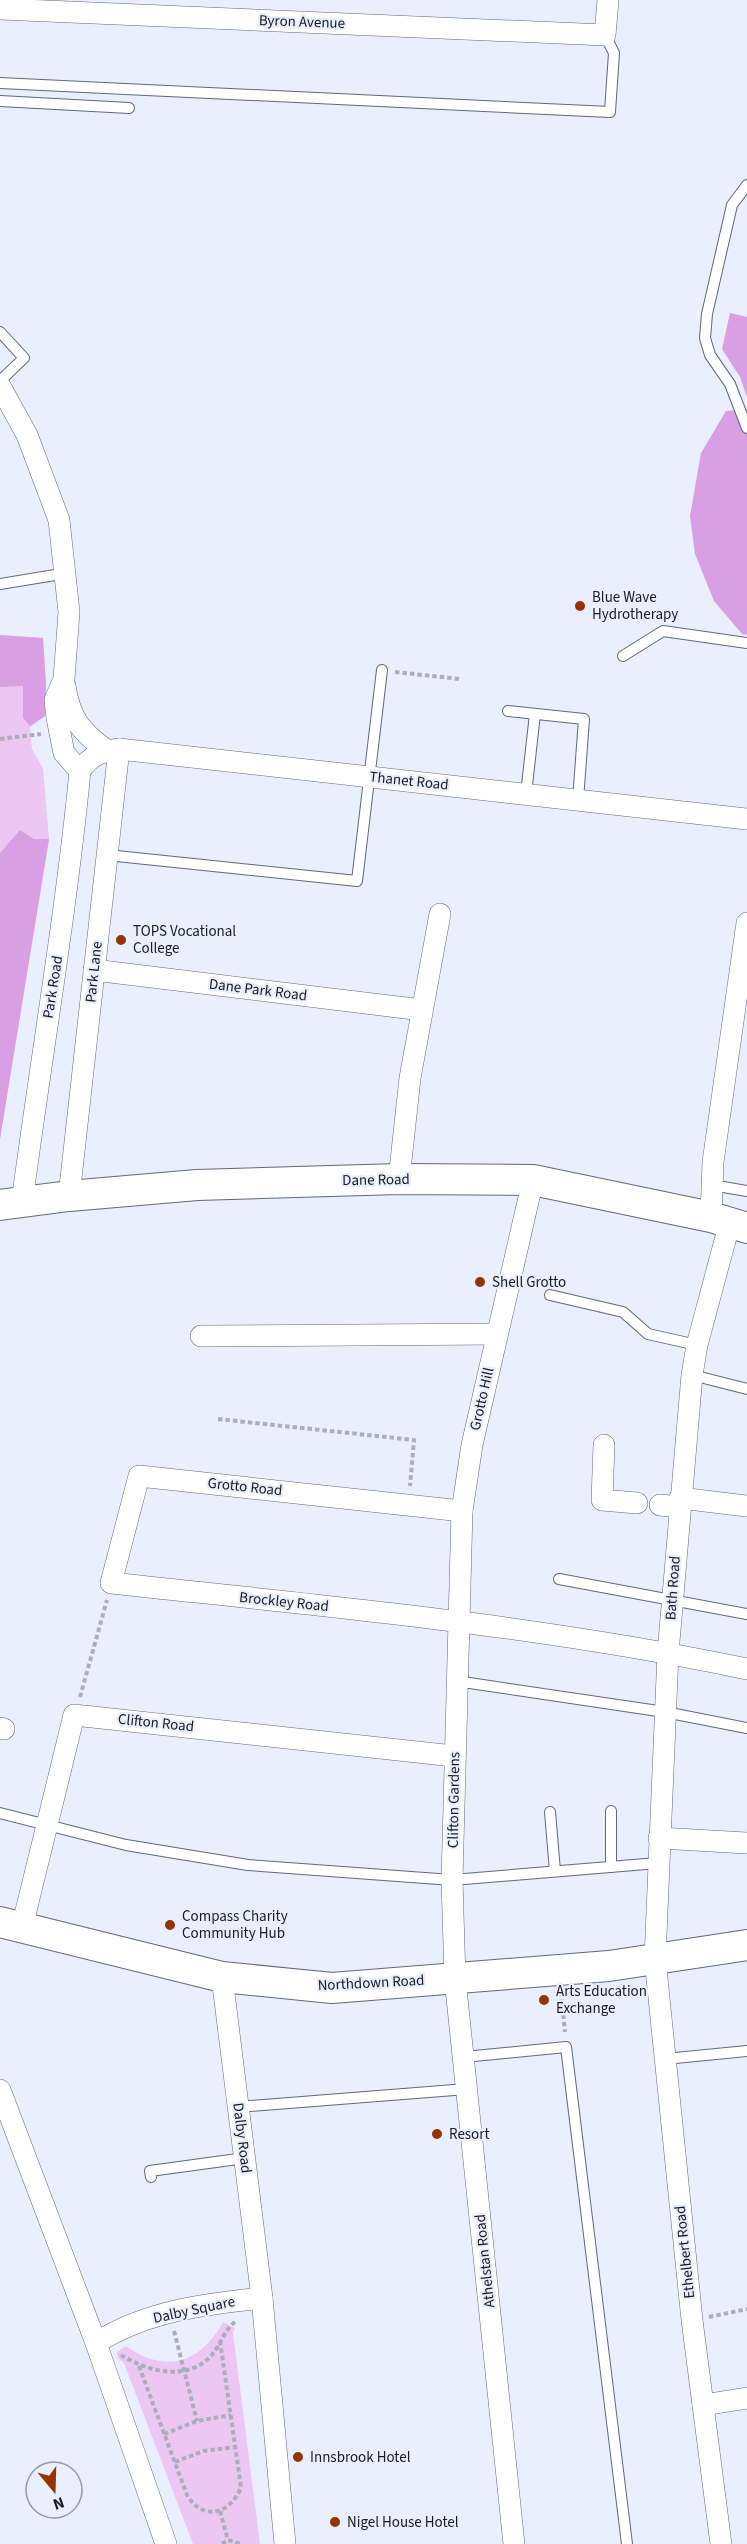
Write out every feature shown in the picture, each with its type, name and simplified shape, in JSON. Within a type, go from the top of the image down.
[{"type":"main road","name":"Dane Road","points":[[11,1203],[197,1185],[399,1179],[533,1180],[729,1222]]},
{"type":"main road","name":"Northdown Road","points":[[11,1924],[222,1977],[332,1988],[559,1970],[747,1945]]},
{"type":"street","points":[[604,35],[608,0]]},
{"type":"street","name":"Byron Avenue","points":[[0,9],[604,35]]},
{"type":"street","points":[[0,386],[27,435],[59,520],[67,573],[69,612],[64,679],[68,708],[79,727],[112,750]]},
{"type":"street","points":[[64,679],[55,700],[58,732],[64,753],[80,771],[88,759],[112,750]]},
{"type":"street","name":"Thanet Road","points":[[112,750],[747,819]]},
{"type":"street","name":"Park Lane","points":[[69,1196],[107,855],[112,750]]},
{"type":"street","name":"Park Road","points":[[11,1203],[28,1145],[62,926],[80,771]]},
{"type":"street","points":[[399,1179],[404,1124],[440,914]]},
{"type":"street","name":"Bath Road","points":[[655,1959],[672,1600],[673,1504],[697,1345],[729,1222],[712,1185],[747,923]]},
{"type":"street","name":"Dane Park Road","points":[[94,970],[422,1010]]},
{"type":"street","name":"Grotto Hill","points":[[457,1622],[462,1511],[472,1445],[528,1213],[533,1180]]},
{"type":"street","points":[[201,1336],[497,1334]]},
{"type":"street","points":[[604,1445],[602,1500],[637,1503]]},
{"type":"street","name":"Grotto Road","points":[[111,1583],[139,1476],[462,1511]]},
{"type":"street","points":[[673,1504],[747,1506]]},
{"type":"street","name":"Brockley Road","points":[[111,1583],[457,1622],[668,1653],[747,1670]]},
{"type":"street","name":"Clifton Gardens","points":[[455,1978],[452,1880],[457,1622]]},
{"type":"street","points":[[11,1924],[48,1824],[74,1715]]},
{"type":"street","name":"Clifton Road","points":[[74,1715],[454,1756]]},
{"type":"street","points":[[659,1838],[747,1843]]},
{"type":"street","name":"Ethelbert Road","points":[[655,1959],[692,2320],[721,2544]]},
{"type":"street","name":"Dalby Road","points":[[222,1977],[262,2298]]},
{"type":"street","name":"Athelstan Road","points":[[455,1978],[514,2544]]},
{"type":"street","points":[[0,2090],[96,2343],[166,2544]]},
{"type":"street","points":[[262,2298],[285,2544]]},
{"type":"street","name":"Dalby Square","points":[[96,2343],[117,2329],[169,2312],[216,2302],[262,2298]]},
{"type":"street","points":[[703,2405],[747,2398]]},
{"type":"lane","points":[[0,83],[610,112],[614,52],[604,35]]},
{"type":"lane","points":[[0,101],[129,108]]},
{"type":"lane","points":[[747,185],[732,205],[706,314],[705,338],[710,354],[730,384],[747,428]]},
{"type":"lane","points":[[0,332],[24,358],[0,381]]},
{"type":"lane","points":[[0,584],[67,573]]},
{"type":"lane","points":[[623,656],[663,631],[747,643]]},
{"type":"lane","points":[[107,855],[357,881],[382,670]]},
{"type":"lane","points":[[508,711],[584,719],[578,800]]},
{"type":"lane","points":[[526,794],[535,714]]},
{"type":"lane","points":[[712,1185],[747,1191]]},
{"type":"lane","points":[[550,1294],[623,1312],[648,1334],[697,1345]]},
{"type":"lane","points":[[692,1375],[747,1389]]},
{"type":"lane","points":[[559,1579],[747,1614]]},
{"type":"lane","points":[[456,1680],[665,1712],[747,1728]]},
{"type":"lane","points":[[611,1811],[611,1867]]},
{"type":"lane","points":[[550,1812],[555,1871]]},
{"type":"lane","points":[[0,1813],[126,1845],[248,1865],[452,1880],[658,1863]]},
{"type":"lane","points":[[464,2057],[567,2047],[627,2544]]},
{"type":"lane","points":[[665,2060],[747,2051]]},
{"type":"lane","points":[[238,2107],[467,2089]]},
{"type":"lane","points":[[151,2177],[150,2171],[244,2157]]},
{"type":"path","points":[[382,670],[460,679]]},
{"type":"path","points":[[0,740],[58,732]]},
{"type":"path","points":[[218,1419],[414,1440],[408,1504]]},
{"type":"path","points":[[74,1715],[111,1583]]},
{"type":"path","points":[[559,1970],[567,2047]]},
{"type":"path","points":[[96,2343],[139,2366],[165,2372],[184,2370],[211,2356],[229,2326],[262,2298]]},
{"type":"path","points":[[692,2320],[747,2310]]},
{"type":"path","points":[[169,2312],[197,2421]]},
{"type":"path","points":[[139,2366],[192,2504],[210,2511],[220,2511],[230,2506],[241,2487],[220,2341]]},
{"type":"path","points":[[164,2434],[197,2421],[231,2415]]},
{"type":"path","points":[[175,2462],[203,2451],[236,2447]]},
{"type":"path","points":[[220,2511],[228,2540]]},
{"type":"path","points":[[222,2544],[228,2540]]},
{"type":"path","points":[[228,2540],[241,2544]]},
{"type":"shaded area","points":[[730,313],[747,317],[747,397],[740,377],[722,349]]},
{"type":"shaded area","points":[[747,409],[747,635],[742,634],[714,601],[695,554],[690,516],[701,453],[726,411]]},
{"type":"shaded area","points":[[0,635],[43,638],[45,716],[30,727],[32,749],[43,768],[49,839],[0,1139]]},
{"type":"shaded area","points":[[0,635],[43,638],[45,716],[30,726],[23,718],[23,686],[0,687]]},
{"type":"shaded area","points":[[20,830],[34,839],[49,839],[0,1139],[0,853]]},
{"type":"shaded area","points":[[223,2322],[235,2328],[233,2333],[260,2544],[193,2544],[124,2363],[118,2358],[117,2352],[126,2346],[154,2360],[168,2362],[180,2360],[204,2347]]},
{"type":"place","name":"Blue Wave Hydrotherapy","points":[[580,606]]},
{"type":"place","name":"TOPS Vocational College","points":[[121,940]]},
{"type":"place","name":"Shell Grotto","points":[[480,1282]]},
{"type":"place","name":"Compass Charity Community Hub","points":[[170,1925]]},
{"type":"place","name":"Arts Education Exchange","points":[[544,2000]]},
{"type":"place","name":"Resort","points":[[437,2134]]},
{"type":"place","name":"Innsbrook Hotel","points":[[298,2457]]},
{"type":"place","name":"Nigel House Hotel","points":[[335,2522]]}]
